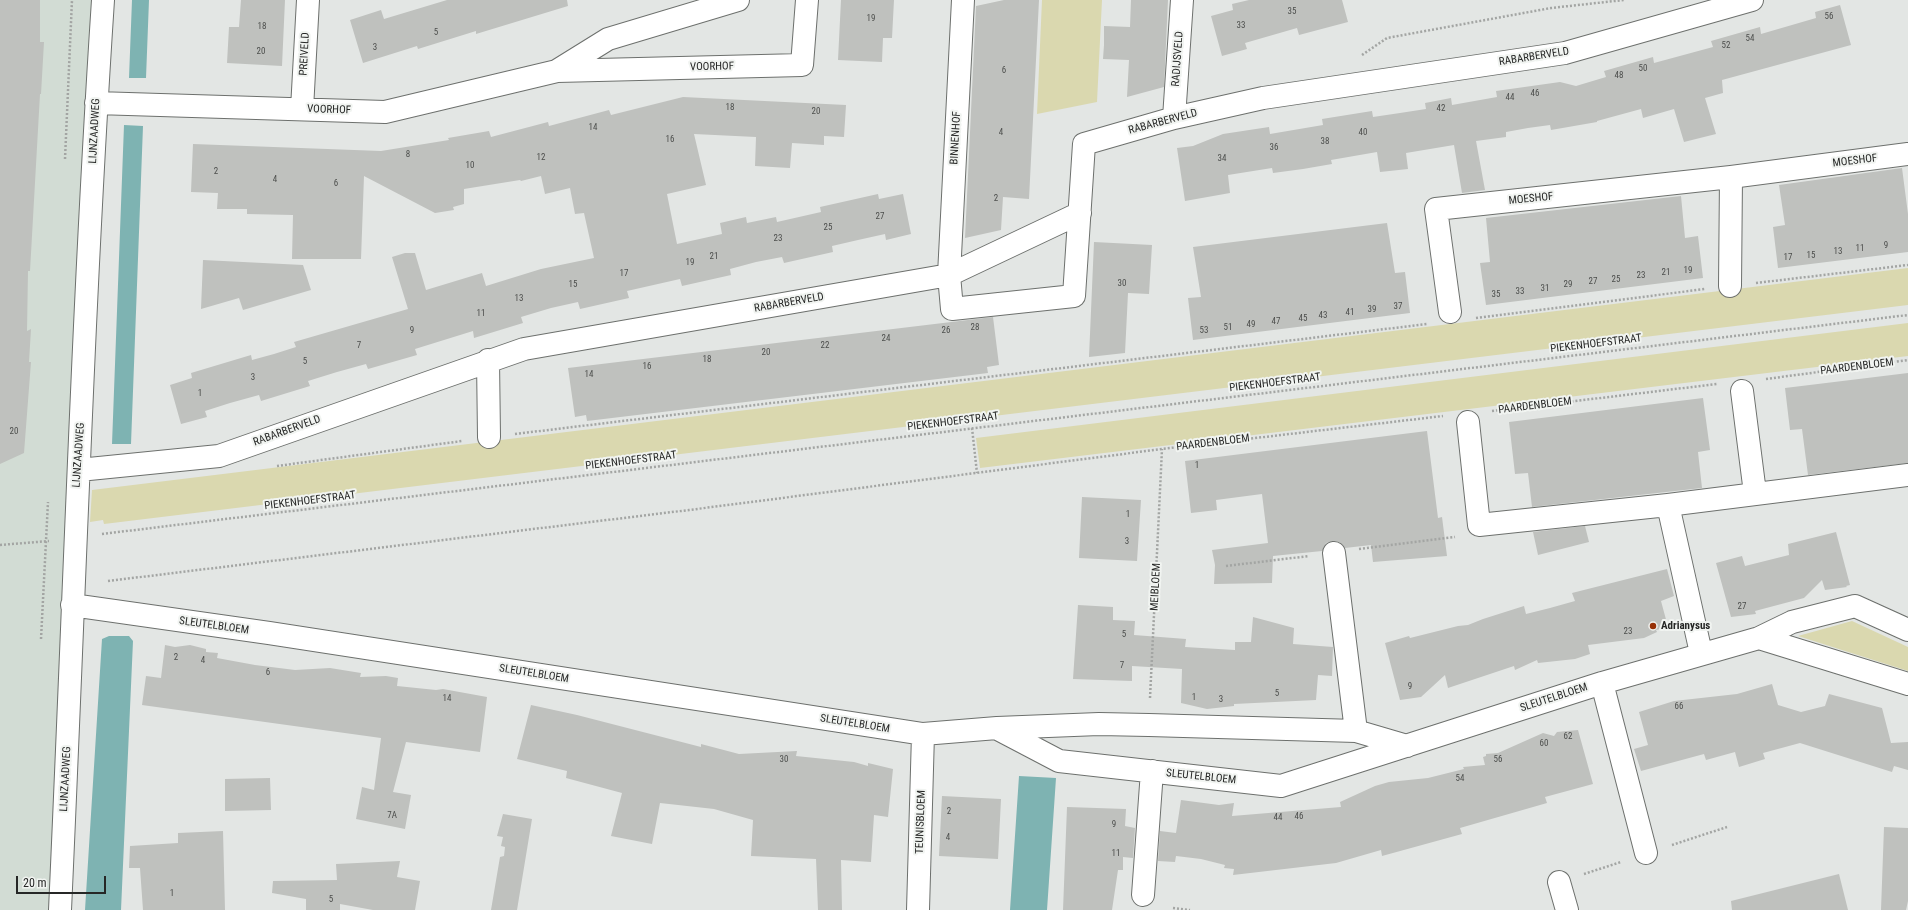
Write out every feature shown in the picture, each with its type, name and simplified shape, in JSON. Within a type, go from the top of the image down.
[{"type":"street","name":"LIJNZAADWEG","points":[[60,910],[73,595],[102,0]]},
{"type":"street","name":"PREIVELD","points":[[302,109],[308,0]]},
{"type":"street","name":"VOORHOF","points":[[557,71],[608,40],[738,0]]},
{"type":"street","name":"VOORHOF","points":[[96,103],[385,112],[557,71],[802,65],[807,0]]},
{"type":"street","name":"BINNENHOF","points":[[963,0],[949,275],[952,309],[1074,296]]},
{"type":"street","name":"RADIJSVELD","points":[[1174,118],[1182,0]]},
{"type":"street","name":"RABARBERVELD","points":[[1074,296],[1084,144],[1174,118],[1263,98],[1565,53],[1752,0]]},
{"type":"street","name":"MOESHOF","points":[[1460,316],[1436,209],[1731,177],[1908,154]]},
{"type":"street","points":[[1730,286],[1731,177]]},
{"type":"street","name":"RABARBERVELD","points":[[79,470],[219,456],[488,360],[524,349],[949,275],[1080,213]]},
{"type":"street","points":[[488,360],[489,437]]},
{"type":"street","points":[[1742,385],[1755,493]]},
{"type":"street","points":[[1468,422],[1479,525],[1668,505],[1908,475]]},
{"type":"street","points":[[1668,505],[1701,653]]},
{"type":"street","points":[[1334,553],[1356,731]]},
{"type":"street","name":"SLEUTELBLOEM","points":[[73,595],[276,635],[923,734],[997,728],[1099,724],[1149,725],[1356,731],[1408,746]]},
{"type":"street","name":"SLEUTELBLOEM","points":[[997,728],[1059,761],[1281,786],[1602,683],[1701,653],[1759,638],[1792,622],[1855,606],[1908,630]]},
{"type":"street","points":[[1759,638],[1908,684]]},
{"type":"street","points":[[1602,683],[1646,853]]},
{"type":"street","name":"TEUNISBLOEM","points":[[918,910],[923,734]]},
{"type":"street","points":[[1143,895],[1152,771]]},
{"type":"street","points":[[1559,882],[1567,910]]},
{"type":"path","points":[[1355,60],[1387,38],[1552,8],[1624,0]]},
{"type":"path","points":[[1460,316],[1908,265]]},
{"type":"path","name":"PIEKENHOEFSTRAAT","points":[[0,545],[76,538],[1908,315]]},
{"type":"path","points":[[271,467],[489,437],[1432,324]]},
{"type":"path","name":"PAARDENBLOEM","points":[[1487,411],[1742,385],[1908,360]]},
{"type":"path","name":"PAARDENBLOEM","points":[[44,584],[73,595],[674,512],[1162,449],[1446,416]]},
{"type":"path","points":[[972,428],[977,473]]},
{"type":"path","name":"MEIBLOEM","points":[[1149,725],[1162,449]]},
{"type":"path","points":[[1173,908],[1190,910]]},
{"type":"shaded area","points":[[0,0],[106,0],[66,910],[0,910]]},
{"type":"shaded area","points":[[1042,0],[1102,0],[1097,102],[1037,114]]},
{"type":"shaded area","points":[[1908,268],[1908,305],[104,524],[103,520],[90,522],[92,490]]},
{"type":"shaded area","points":[[1908,323],[1908,356],[980,468],[976,438]]},
{"type":"shaded area","points":[[1852,621],[1908,647],[1908,671],[1798,636]]},
{"type":"water","points":[[132,0],[149,0],[146,78],[129,78]]},
{"type":"water","points":[[124,125],[143,126],[131,444],[112,444]]},
{"type":"water","points":[[109,636],[129,636],[133,641],[121,910],[85,910],[102,639]]},
{"type":"water","points":[[1019,776],[1056,778],[1047,910],[1010,910]]},
{"type":"building","points":[[0,0],[40,0],[40,42],[44,42],[30,271],[28,271],[27,331],[31,329],[29,362],[31,362],[24,453],[0,464]]},
{"type":"building","points":[[241,0],[285,0],[282,66],[227,63],[229,27],[239,27]]},
{"type":"building","points":[[447,0],[567,0],[568,6],[476,34],[476,31],[418,49],[417,46],[363,63],[350,20],[381,10],[384,19]]},
{"type":"building","points":[[841,0],[894,0],[892,38],[883,38],[882,62],[838,60]]},
{"type":"building","points":[[1004,0],[1039,0],[1029,199],[1003,197],[1001,230],[965,238],[976,6]]},
{"type":"building","points":[[1131,0],[1168,0],[1164,87],[1127,97],[1129,60],[1103,59],[1104,26],[1130,27]]},
{"type":"building","points":[[1249,0],[1342,0],[1348,22],[1299,35],[1297,28],[1245,43],[1247,49],[1222,56],[1211,16],[1233,10],[1232,4]]},
{"type":"building","points":[[1840,5],[1851,45],[1722,80],[1723,93],[1705,98],[1716,134],[1684,142],[1674,109],[1643,118],[1641,109],[1597,122],[1551,130],[1550,125],[1528,128],[1506,132],[1506,137],[1476,141],[1485,190],[1462,193],[1454,145],[1406,153],[1408,169],[1380,172],[1377,152],[1331,160],[1332,164],[1303,169],[1273,173],[1272,168],[1228,175],[1230,193],[1185,201],[1177,148],[1193,146],[1223,134],[1269,127],[1270,134],[1323,125],[1322,119],[1372,111],[1373,117],[1426,109],[1425,103],[1451,98],[1452,105],[1497,97],[1496,91],[1560,82],[1576,86],[1606,77],[1604,71],[1653,57],[1654,63],[1713,47],[1711,41],[1760,27],[1761,34],[1816,18],[1815,12]]},
{"type":"building","points":[[683,97],[846,105],[844,137],[824,136],[824,145],[792,143],[790,168],[755,166],[756,137],[694,134],[706,185],[667,194],[677,244],[722,234],[720,223],[746,217],[747,223],[776,217],[777,222],[821,212],[820,207],[878,194],[879,199],[903,194],[911,234],[886,240],[885,234],[858,240],[832,246],[833,252],[784,263],[782,257],[756,262],[730,269],[731,275],[682,286],[680,279],[627,291],[629,298],[580,309],[578,302],[551,308],[521,317],[523,323],[474,338],[473,331],[415,349],[417,355],[368,369],[366,364],[337,372],[308,381],[310,386],[261,401],[259,395],[230,403],[205,411],[207,417],[181,424],[170,385],[192,378],[191,373],[251,355],[252,360],[274,354],[296,347],[294,342],[408,309],[392,257],[405,253],[415,253],[426,290],[482,273],[486,286],[541,269],[594,258],[584,213],[575,214],[570,188],[545,194],[541,176],[521,181],[464,189],[464,204],[453,207],[454,210],[435,213],[364,176],[361,259],[292,259],[293,215],[247,214],[247,209],[217,209],[218,193],[191,192],[193,144],[381,151],[449,140],[448,138],[489,131],[491,137],[548,122],[549,126],[609,110],[611,115]]},
{"type":"building","points":[[1902,168],[1908,214],[1908,252],[1778,268],[1773,227],[1785,225],[1779,185]]},
{"type":"building","points":[[1681,196],[1685,238],[1698,236],[1703,278],[1486,305],[1480,263],[1490,262],[1486,218]]},
{"type":"building","points":[[1387,223],[1395,273],[1405,272],[1410,313],[1193,340],[1188,298],[1201,297],[1193,247]]},
{"type":"building","points":[[1094,242],[1152,245],[1149,294],[1128,293],[1125,353],[1089,357]]},
{"type":"building","points":[[203,260],[303,265],[311,290],[243,310],[239,298],[201,309]]},
{"type":"building","points":[[993,317],[999,365],[987,367],[988,373],[587,421],[586,415],[575,417],[568,368]]},
{"type":"building","points":[[1908,373],[1908,463],[1808,475],[1802,429],[1790,430],[1785,388]]},
{"type":"building","points":[[1703,398],[1710,450],[1698,452],[1702,488],[1532,507],[1528,473],[1515,474],[1509,422]]},
{"type":"building","points":[[1427,431],[1438,518],[1442,517],[1447,556],[1373,562],[1371,545],[1345,548],[1339,542],[1332,541],[1326,543],[1322,551],[1273,556],[1272,583],[1214,584],[1215,565],[1212,550],[1268,543],[1262,494],[1216,500],[1217,510],[1191,513],[1185,461]]},
{"type":"building","points":[[1082,497],[1141,500],[1137,561],[1079,558]]},
{"type":"building","points":[[1585,526],[1589,542],[1538,555],[1533,532]]},
{"type":"building","points":[[1836,532],[1850,585],[1846,586],[1847,587],[1825,590],[1822,580],[1804,598],[1755,611],[1756,614],[1731,617],[1716,563],[1742,556],[1745,566],[1789,555],[1788,544]]},
{"type":"building","points":[[1667,569],[1674,596],[1661,601],[1668,627],[1656,630],[1657,632],[1644,638],[1588,645],[1590,654],[1575,659],[1538,663],[1537,660],[1515,670],[1514,666],[1448,688],[1445,675],[1421,697],[1400,700],[1385,643],[1409,636],[1410,638],[1458,626],[1468,625],[1524,606],[1526,614],[1550,608],[1575,601],[1572,593]]},
{"type":"building","points":[[1078,605],[1113,607],[1113,620],[1135,621],[1134,635],[1186,639],[1185,647],[1235,650],[1235,642],[1251,642],[1253,617],[1294,628],[1293,644],[1333,647],[1332,676],[1318,675],[1316,700],[1234,704],[1234,706],[1207,709],[1181,703],[1182,669],[1132,666],[1132,681],[1073,679]]},
{"type":"building","points":[[165,645],[175,647],[190,645],[206,649],[206,652],[218,653],[217,658],[255,665],[295,670],[330,668],[361,673],[360,677],[386,676],[398,678],[397,686],[436,690],[443,689],[487,697],[480,752],[406,742],[393,792],[411,795],[405,829],[356,819],[362,787],[374,790],[381,738],[142,705],[146,676],[161,678]]},
{"type":"building","points":[[1772,684],[1778,705],[1801,712],[1825,706],[1829,694],[1882,708],[1891,743],[1908,742],[1908,770],[1894,766],[1892,772],[1800,743],[1763,753],[1765,759],[1739,767],[1735,752],[1706,760],[1704,754],[1641,771],[1634,749],[1648,745],[1639,712],[1674,701],[1737,694]]},
{"type":"building","points":[[531,705],[577,715],[701,747],[701,744],[739,754],[797,751],[796,756],[854,762],[868,766],[868,763],[893,769],[888,817],[874,815],[871,862],[841,860],[842,910],[818,910],[816,859],[751,856],[753,820],[714,809],[660,803],[652,844],[611,836],[622,793],[566,778],[567,771],[517,759]]},
{"type":"building","points":[[1578,730],[1593,784],[1545,797],[1547,803],[1460,828],[1462,834],[1382,856],[1381,850],[1336,863],[1233,875],[1234,869],[1224,868],[1225,865],[1201,859],[1176,856],[1175,862],[1158,861],[1160,831],[1176,833],[1181,800],[1219,805],[1234,803],[1232,816],[1341,807],[1340,802],[1375,786],[1389,782],[1428,778],[1464,769],[1463,767],[1485,765],[1483,757],[1486,756],[1486,754],[1498,753],[1543,733],[1554,736],[1557,732]]},
{"type":"building","points":[[270,778],[271,810],[225,811],[225,779]]},
{"type":"building","points":[[942,796],[1001,799],[998,859],[939,856]]},
{"type":"building","points":[[1067,807],[1126,809],[1125,826],[1135,828],[1133,858],[1123,857],[1123,870],[1118,870],[1112,910],[1063,910]]},
{"type":"building","points":[[503,814],[532,819],[517,910],[491,910],[500,857],[504,856],[505,847],[501,846],[503,837],[497,836]]},
{"type":"building","points":[[1884,827],[1908,828],[1908,901],[1906,910],[1881,910]]},
{"type":"building","points":[[223,831],[225,910],[143,910],[140,868],[129,868],[130,846],[178,843],[178,833]]},
{"type":"building","points":[[400,861],[397,877],[420,881],[415,910],[373,910],[340,904],[340,910],[306,910],[306,899],[272,893],[273,881],[337,880],[336,864]]},
{"type":"building","points":[[1839,874],[1848,910],[1732,910],[1731,901]]},
{"type":"place","name":"Adrianysus","points":[[1653,626]]}]
